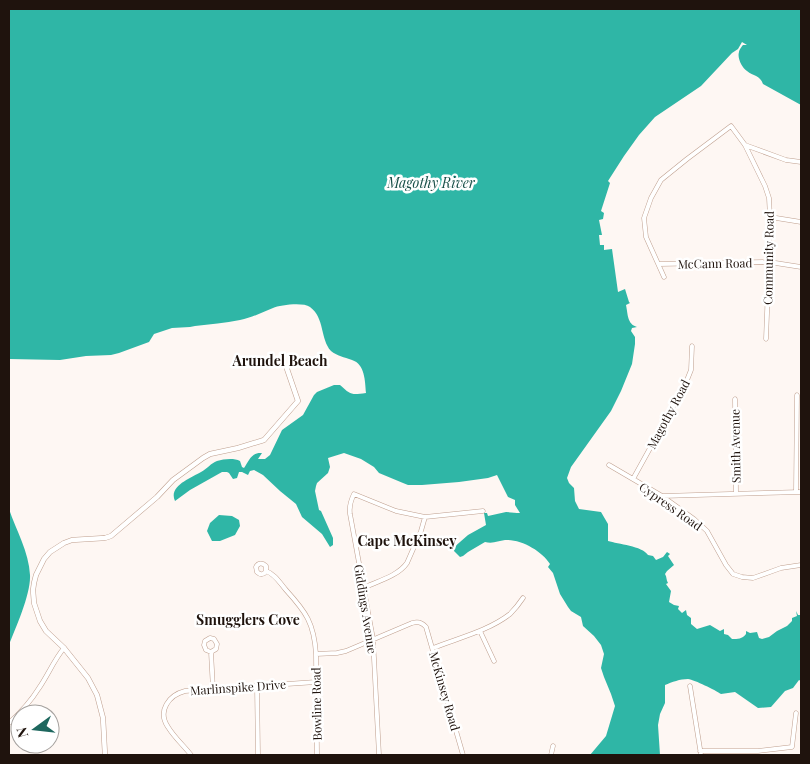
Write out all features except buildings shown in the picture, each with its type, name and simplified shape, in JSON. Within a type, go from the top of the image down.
[{"type":"street","name":"Community Road","points":[[659,264],[646,236],[644,218],[651,198],[661,180],[731,126],[745,146],[769,198],[766,339]]},
{"type":"street","points":[[745,146],[786,160],[801,162]]},
{"type":"street","points":[[770,217],[801,222]]},
{"type":"street","name":"McCann Road","points":[[659,264],[769,262],[801,267]]},
{"type":"street","points":[[659,264],[664,277]]},
{"type":"street","name":"Magothy Road","points":[[633,479],[685,385],[691,370],[692,346]]},
{"type":"street","points":[[105,755],[103,718],[97,695],[88,678],[64,648],[46,631],[40,621],[34,604],[33,590],[36,575],[50,552],[64,543],[72,540],[105,538],[115,534],[157,497],[173,480],[210,454],[264,440],[298,401],[287,369]]},
{"type":"street","points":[[796,492],[797,395]]},
{"type":"street","name":"Smith Avenue","points":[[735,399],[736,493]]},
{"type":"street","name":"Cypress Road","points":[[609,465],[662,496],[694,519],[707,531],[733,574],[753,578],[781,568],[801,565]]},
{"type":"street","points":[[662,496],[801,492]]},
{"type":"street","name":"Giddings Avenue","points":[[379,755],[373,639],[350,513],[350,504],[354,494],[396,511],[425,516]]},
{"type":"street","points":[[363,588],[396,574],[404,567],[421,530],[425,516],[483,511]]},
{"type":"street","name":"Bowline Road","points":[[266,570],[274,575],[306,614],[313,631],[316,654],[317,755]]},
{"type":"street","points":[[433,648],[492,625],[510,614],[523,598]]},
{"type":"street","name":"McKinsey Road","points":[[373,639],[416,621],[426,627],[463,755]]},
{"type":"street","points":[[480,631],[494,662]]},
{"type":"street","points":[[316,654],[341,653],[373,639]]},
{"type":"street","points":[[9,724],[38,690],[56,658],[64,648]]},
{"type":"street","points":[[211,652],[213,689]]},
{"type":"street","name":"Marlinspike Drive","points":[[191,755],[167,727],[164,720],[167,702],[180,692],[316,682]]},
{"type":"street","points":[[257,686],[258,755]]},
{"type":"street","points":[[690,686],[701,753],[758,751],[792,747],[796,713]]},
{"type":"street","points":[[551,755],[553,746]]},
{"type":"water","name":"Magothy River","points":[[9,9],[801,9],[801,105],[763,84],[758,77],[745,70],[740,63],[739,51],[743,45],[747,45],[742,42],[738,49],[701,86],[655,117],[639,135],[608,181],[610,183],[601,211],[604,213],[603,219],[599,220],[602,235],[599,235],[600,245],[604,245],[604,250],[612,249],[618,292],[625,289],[630,303],[626,305],[628,318],[631,324],[637,327],[632,328],[631,331],[635,337],[635,344],[632,364],[611,411],[571,467],[567,478],[574,488],[575,501],[579,509],[601,512],[608,524],[608,541],[641,549],[656,560],[663,557],[667,552],[670,554],[668,556],[674,565],[665,574],[668,583],[666,584],[671,591],[669,602],[679,606],[678,609],[682,613],[686,610],[687,615],[691,618],[691,624],[697,629],[710,625],[720,631],[724,629],[724,634],[732,639],[743,637],[746,631],[750,633],[757,632],[759,638],[762,639],[787,626],[792,621],[792,618],[797,616],[796,611],[798,615],[801,615],[801,681],[799,680],[793,688],[785,691],[771,707],[758,708],[735,692],[721,694],[705,685],[688,679],[673,682],[665,685],[665,703],[658,725],[660,755],[590,755],[606,736],[615,706],[601,668],[604,654],[601,645],[583,626],[581,617],[568,607],[560,594],[553,573],[548,567],[550,564],[536,550],[511,540],[493,543],[485,542],[460,557],[452,549],[468,535],[486,525],[484,513],[487,513],[488,516],[506,512],[520,513],[515,505],[515,500],[508,497],[497,475],[459,482],[408,485],[379,473],[374,467],[361,459],[344,453],[328,458],[330,467],[328,473],[317,483],[315,491],[319,510],[333,538],[333,545],[330,547],[322,534],[302,517],[296,504],[263,475],[254,470],[250,471],[248,475],[239,472],[237,478],[233,479],[229,473],[222,472],[175,501],[175,491],[182,483],[215,462],[235,459],[240,461],[244,468],[255,454],[262,453],[258,459],[265,459],[270,455],[282,430],[303,415],[317,392],[334,385],[340,385],[352,394],[366,393],[364,374],[360,365],[356,362],[331,351],[325,341],[315,312],[307,305],[297,304],[276,307],[240,320],[172,328],[154,334],[149,342],[111,355],[60,360],[9,359]]},
{"type":"water","points":[[9,509],[25,550],[29,566],[30,583],[26,601],[9,645]]},
{"type":"water","points":[[219,515],[232,516],[239,520],[240,526],[235,535],[220,541],[212,541],[207,531],[210,523]]},
{"type":"district","name":"Arundel Beach","points":[[280,360]]},
{"type":"district","name":"Cape McKinsey","points":[[407,540]]},
{"type":"district","name":"Smugglers Cove","points":[[248,619]]}]
